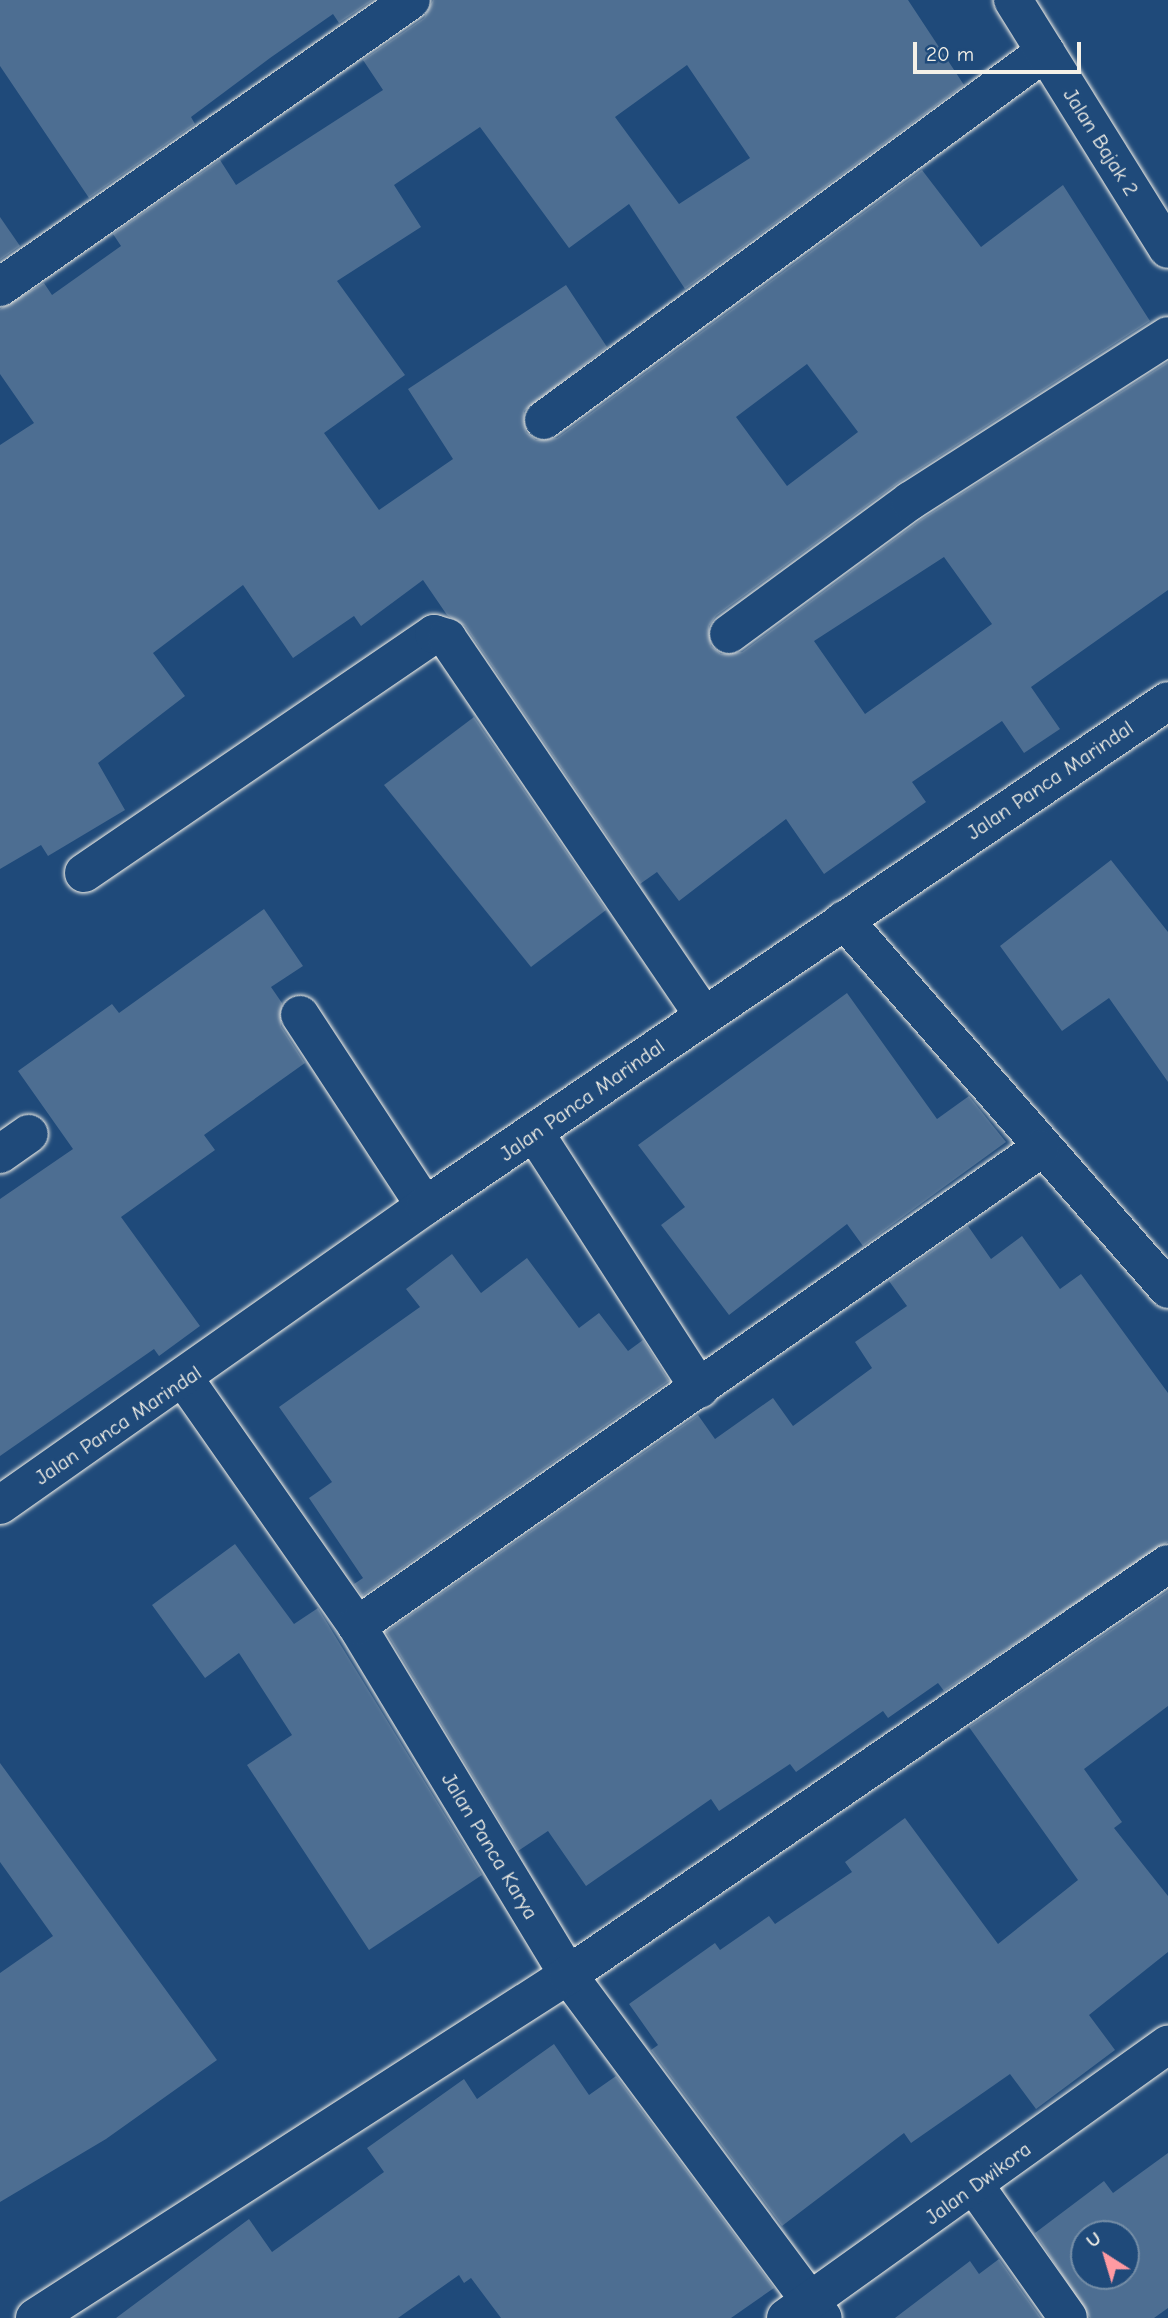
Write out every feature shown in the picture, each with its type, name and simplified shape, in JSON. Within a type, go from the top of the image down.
[{"type":"street","points":[[0,287],[411,0]]},
{"type":"street","name":"Jalan Bajak 2","points":[[1013,0],[1168,248]]},
{"type":"street","points":[[544,420],[1045,52]]},
{"type":"street","points":[[729,634],[910,501],[1168,336]]},
{"type":"street","points":[[85,873],[434,634],[447,638],[703,1015]]},
{"type":"street","name":"Jalan Panca Marindal","points":[[0,1505],[185,1380],[425,1206],[536,1135],[703,1015],[1168,701]]},
{"type":"street","points":[[844,920],[1040,1149],[1168,1289]]},
{"type":"street","points":[[300,1014],[425,1206]]},
{"type":"street","points":[[536,1135],[700,1389]]},
{"type":"street","points":[[357,1626],[1040,1149]]},
{"type":"street","name":"Jalan Panca Karya","points":[[185,1380],[357,1626],[568,1975],[807,2312]]},
{"type":"street","points":[[35,2318],[568,1975],[1168,1564]]},
{"type":"street","name":"Jalan Dwikora","points":[[807,2312],[1168,2045]]},
{"type":"street","points":[[975,2186],[1069,2318]]},
{"type":"building","points":[[0,0],[373,0],[339,23],[333,14],[191,117],[195,124],[89,198],[0,66]]},
{"type":"building","points":[[433,0],[908,0],[964,85],[685,289],[629,204],[569,248],[480,127],[394,185],[421,227],[337,281],[405,375],[324,433],[379,510],[453,459],[408,389],[566,285],[607,347],[524,411],[526,432],[536,440],[557,438],[922,170],[981,247],[1063,185],[1150,321],[898,483],[716,616],[709,626],[711,646],[721,654],[742,652],[922,519],[1168,362],[1168,590],[1031,687],[1060,729],[1024,753],[1002,721],[912,782],[926,802],[824,874],[786,819],[679,901],[657,872],[640,884],[465,626],[447,615],[423,580],[361,626],[354,616],[293,658],[243,585],[153,653],[185,696],[98,763],[125,810],[48,856],[41,845],[0,869],[0,445],[34,423],[0,374],[0,309],[44,283],[52,295],[121,246],[113,234],[220,160],[236,185],[383,90],[363,60],[424,18]],"holes":[[[687,65],[750,158],[679,204],[615,117]],[[807,364],[858,432],[787,486],[736,417]],[[944,557],[992,624],[865,714],[814,641]]]},
{"type":"building","points":[[0,217],[20,246],[0,260]]},
{"type":"building","points":[[474,717],[606,910],[531,967],[384,785]]},
{"type":"building","points":[[1111,860],[1168,932],[1168,1082],[1109,998],[1062,1031],[1000,946]]},
{"type":"building","points":[[264,909],[303,966],[271,987],[282,1003],[281,1026],[305,1063],[204,1135],[215,1150],[121,1217],[200,1326],[159,1356],[154,1349],[0,1456],[0,1199],[73,1149],[18,1071],[112,1004],[119,1013]]},
{"type":"building","points":[[847,993],[937,1119],[969,1096],[1006,1142],[863,1246],[847,1224],[729,1315],[661,1225],[685,1207],[638,1145]]},
{"type":"building","points":[[968,1226],[991,1259],[1022,1236],[1060,1289],[1081,1274],[1168,1393],[1168,1542],[944,1691],[938,1683],[888,1718],[883,1711],[796,1772],[790,1764],[719,1811],[711,1799],[586,1886],[548,1831],[518,1851],[386,1632],[698,1415],[715,1439],[773,1398],[793,1426],[872,1368],[855,1342],[907,1306],[889,1281]]},
{"type":"building","points":[[452,1254],[481,1293],[527,1258],[579,1328],[599,1313],[628,1351],[643,1340],[669,1381],[362,1596],[354,1584],[363,1578],[309,1498],[332,1482],[279,1407],[420,1307],[406,1289]]},
{"type":"building","points":[[235,1544],[294,1624],[318,1608],[482,1875],[369,1950],[247,1765],[292,1735],[239,1653],[205,1678],[152,1605]]},
{"type":"building","points":[[1168,1591],[1168,1706],[1084,1769],[1122,1822],[1114,1828],[1168,1896],[1168,1952],[1089,2015],[1115,2050],[1036,2109],[1010,2074],[911,2143],[904,2133],[782,2226],[651,2050],[658,2045],[629,2004],[715,1943],[720,1950],[769,1916],[775,1924],[852,1872],[845,1862],[905,1818],[998,1944],[1078,1880],[969,1727]]},
{"type":"building","points":[[0,1763],[217,2060],[106,2139],[0,2202],[0,1973],[53,1936],[0,1862]]},
{"type":"building","points":[[554,2044],[589,2095],[616,2076],[774,2288],[731,2318],[501,2318],[471,2278],[464,2283],[459,2275],[398,2318],[116,2318],[249,2219],[272,2252],[384,2172],[367,2148],[464,2079],[477,2099]]},
{"type":"building","points":[[1168,2153],[1168,2308],[1154,2318],[1090,2318],[1072,2290],[1140,2290],[1140,2220],[1070,2220],[1070,2287],[1035,2233],[1104,2181],[1113,2193]]},
{"type":"building","points":[[999,2259],[1041,2318],[895,2318],[970,2261],[979,2274]]}]
